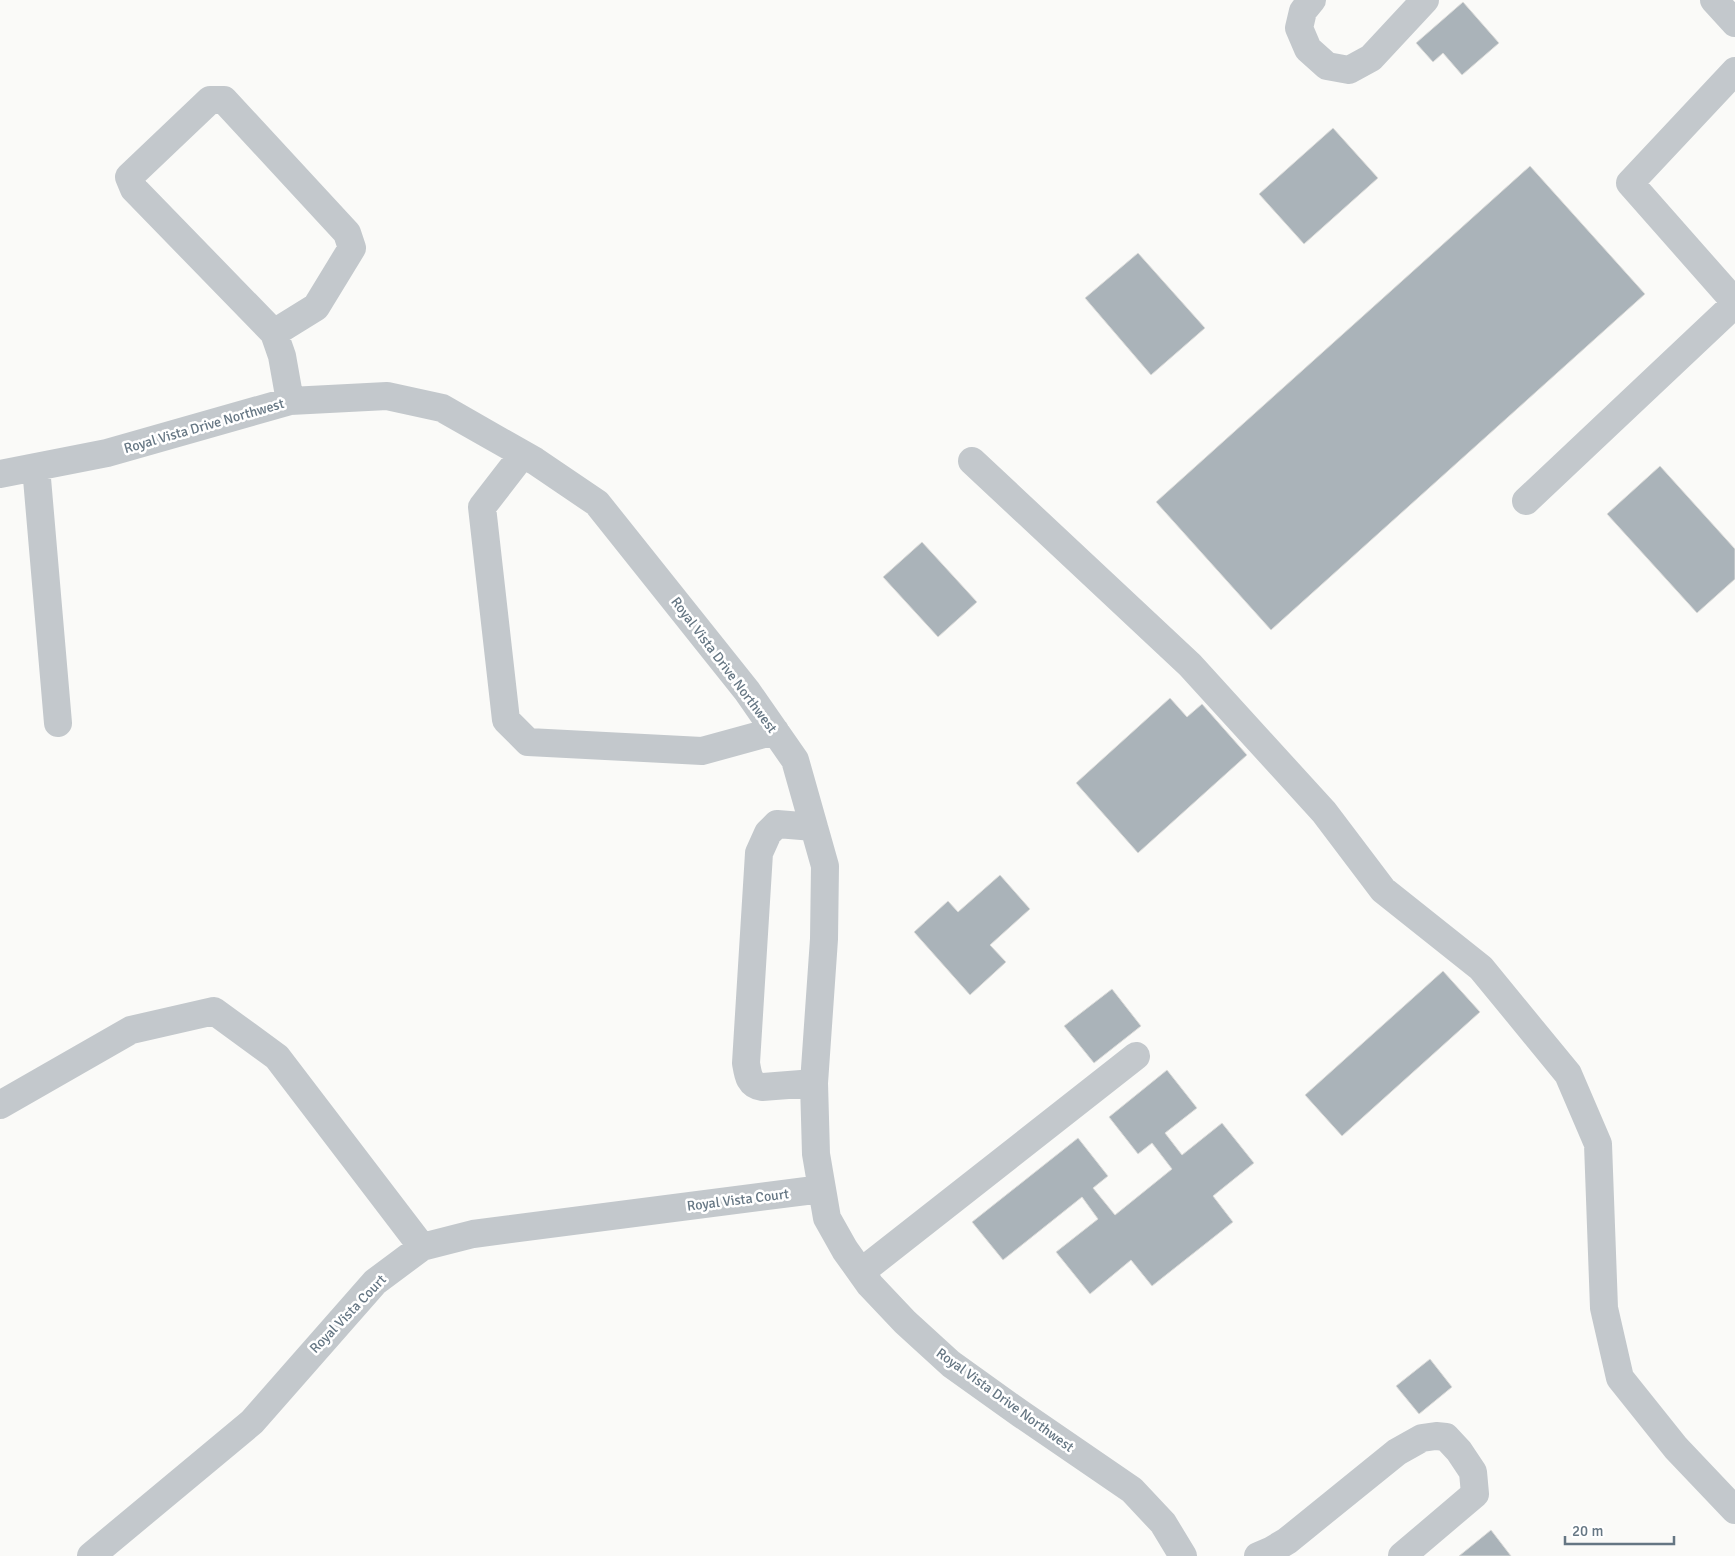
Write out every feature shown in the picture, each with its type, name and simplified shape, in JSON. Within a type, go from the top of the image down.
[{"type":"street","points":[[1312,0],[1303,11],[1299,28],[1308,49],[1327,66],[1349,70],[1371,58],[1425,0]]},
{"type":"street","points":[[1714,0],[1735,23]]},
{"type":"street","points":[[1526,501],[1735,303],[1630,183],[1735,71]]},
{"type":"street","points":[[274,333],[316,307],[352,248],[347,233],[224,100],[210,100],[129,177],[134,189],[274,333],[282,356],[290,401]]},
{"type":"street","name":"Royal Vista Drive Northwest","points":[[0,474],[107,453],[290,401],[387,396],[442,408],[523,454],[597,504],[748,691],[795,760],[826,866],[824,939],[814,1083],[816,1154],[827,1218],[845,1250],[861,1272],[905,1322],[951,1364],[1132,1490],[1163,1523],[1184,1556]]},
{"type":"street","points":[[523,454],[482,507],[506,720],[528,742],[702,751],[775,731]]},
{"type":"street","points":[[972,461],[1190,665],[1324,812],[1383,890],[1481,968],[1568,1074],[1598,1144],[1604,1308],[1620,1378],[1676,1448],[1735,1510]]},
{"type":"street","points":[[36,467],[58,723]]},
{"type":"street","points":[[814,827],[777,824],[768,833],[759,852],[746,1063],[748,1077],[755,1086],[762,1088],[814,1083]]},
{"type":"street","points":[[0,1106],[131,1030],[214,1011],[276,1058],[422,1248]]},
{"type":"street","points":[[861,1272],[1136,1056]]},
{"type":"street","name":"Royal Vista Court","points":[[91,1556],[252,1422],[375,1282],[422,1248],[473,1234],[822,1189]]},
{"type":"street","points":[[1258,1556],[1272,1550],[1295,1548],[1398,1452],[1422,1438],[1446,1437],[1459,1451],[1473,1472],[1475,1494],[1402,1556]]},
{"type":"building","points":[[1463,2],[1499,43],[1462,75],[1443,53],[1433,62],[1416,43]]},
{"type":"building","points":[[1333,128],[1378,178],[1304,244],[1259,194]]},
{"type":"building","points":[[1530,166],[1645,294],[1271,630],[1156,502]]},
{"type":"building","points":[[1138,253],[1205,328],[1151,375],[1085,298]]},
{"type":"building","points":[[1660,466],[1735,549],[1735,579],[1697,613],[1607,514]]},
{"type":"building","points":[[922,542],[977,602],[938,637],[883,577]]},
{"type":"building","points":[[1170,698],[1187,717],[1202,704],[1247,755],[1138,853],[1076,783]]},
{"type":"building","points":[[1000,875],[1030,909],[990,945],[1006,962],[970,995],[914,932],[948,901],[958,912]]},
{"type":"building","points":[[1443,971],[1480,1012],[1342,1136],[1305,1095]]},
{"type":"building","points":[[1112,989],[1141,1026],[1094,1063],[1064,1026]]},
{"type":"building","points":[[1167,1070],[1197,1108],[1165,1133],[1182,1155],[1222,1123],[1254,1163],[1213,1196],[1233,1222],[1152,1286],[1131,1260],[1090,1294],[1056,1252],[1098,1219],[1082,1197],[1003,1260],[972,1222],[1078,1138],[1108,1176],[1093,1188],[1115,1215],[1172,1169],[1152,1143],[1138,1154],[1109,1117]]},
{"type":"building","points":[[1430,1359],[1452,1387],[1419,1414],[1396,1386]]},
{"type":"building","points":[[1491,1530],[1511,1556],[1459,1556]]}]
